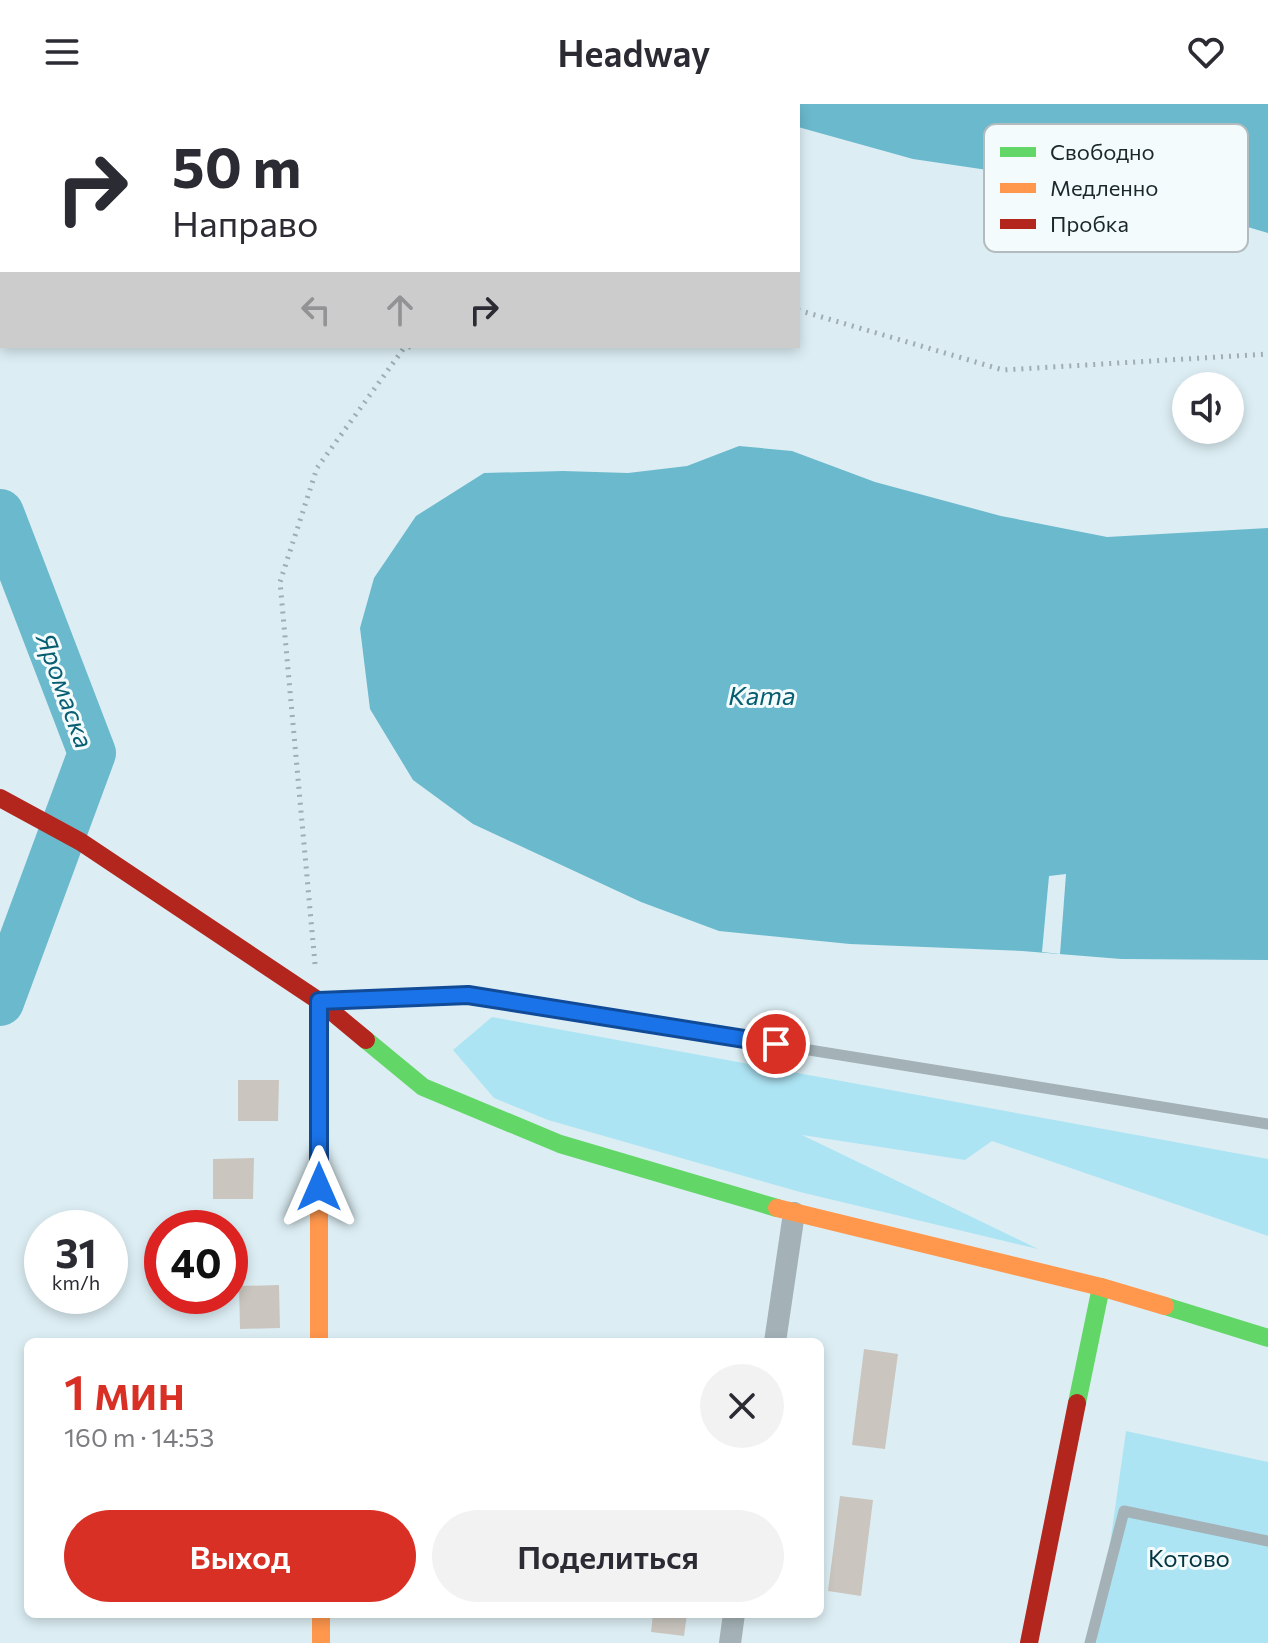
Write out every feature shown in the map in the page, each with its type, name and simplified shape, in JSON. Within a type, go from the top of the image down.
[{"type":"street","points":[[0,798],[81,842],[319,1001],[423,1087],[560,1144],[794,1213],[1101,1287],[1268,1338]]},
{"type":"street","points":[[319,1001],[319,1338]]},
{"type":"street","points":[[776,1338],[794,1213]]},
{"type":"street","points":[[1029,1643],[1101,1287]]},
{"type":"street","points":[[321,1618],[321,1643]]},
{"type":"street","points":[[730,1643],[733,1618]]},
{"type":"lane","points":[[319,1001],[468,995],[1268,1124]]},
{"type":"lane","points":[[1090,1643],[1124,1511],[1268,1541]]},
{"type":"path","points":[[800,311],[1003,370],[1268,354]]},
{"type":"path","points":[[319,1001],[280,582],[317,468],[404,348]]},
{"type":"green space","points":[[492,1017],[1268,1159],[1268,1236],[992,1141],[965,1160],[802,1135],[1038,1249],[800,1192],[548,1120],[494,1098],[453,1050]]},
{"type":"green space","name":"Котово","points":[[1126,1431],[1268,1462],[1268,1643],[1096,1643]]},
{"type":"water","points":[[800,104],[1268,104],[1268,233],[1248,227],[1248,124],[984,124],[984,170],[913,159],[800,128]]},
{"type":"water","name":"Kama","points":[[739,446],[792,451],[875,482],[1001,516],[1107,537],[1268,528],[1268,960],[1121,959],[1022,951],[850,944],[719,931],[641,902],[473,824],[413,780],[370,709],[360,628],[374,578],[416,516],[484,473],[628,473],[687,466]]},
{"type":"pier","points":[[1066,874],[1060,954],[1042,952],[1049,876]]},
{"type":"building","points":[[238,1080],[279,1080],[278,1121],[238,1121]]},
{"type":"building","points":[[254,1158],[253,1199],[213,1199],[213,1159]]},
{"type":"building","points":[[279,1285],[280,1328],[240,1329],[240,1314],[248,1314],[248,1286]]},
{"type":"building","points":[[864,1349],[898,1354],[885,1449],[852,1445]]},
{"type":"building","points":[[840,1496],[873,1500],[861,1596],[828,1591]]},
{"type":"building","points":[[653,1618],[686,1618],[684,1636],[651,1632]]},
{"type":"waterway","name":"Яромаска","points":[[0,513],[92,753],[0,1002]]},
{"type":"traffic: fast","points":[[366,1040],[423,1087],[560,1144],[777,1208]]},
{"type":"traffic: fast","points":[[1077,1403],[1101,1287]]},
{"type":"traffic: fast","points":[[1165,1306],[1268,1338]]},
{"type":"traffic: slow","points":[[319,1001],[319,1338]]},
{"type":"traffic: slow","points":[[777,1208],[1101,1287],[1165,1306]]},
{"type":"traffic: slow","points":[[321,1618],[321,1643]]},
{"type":"traffic: jam","points":[[0,798],[81,842],[319,1001],[366,1040]]},
{"type":"traffic: jam","points":[[1029,1643],[1077,1403]]},
{"type":"route","points":[[319,1187],[319,1001],[468,995],[776,1044]]}]
